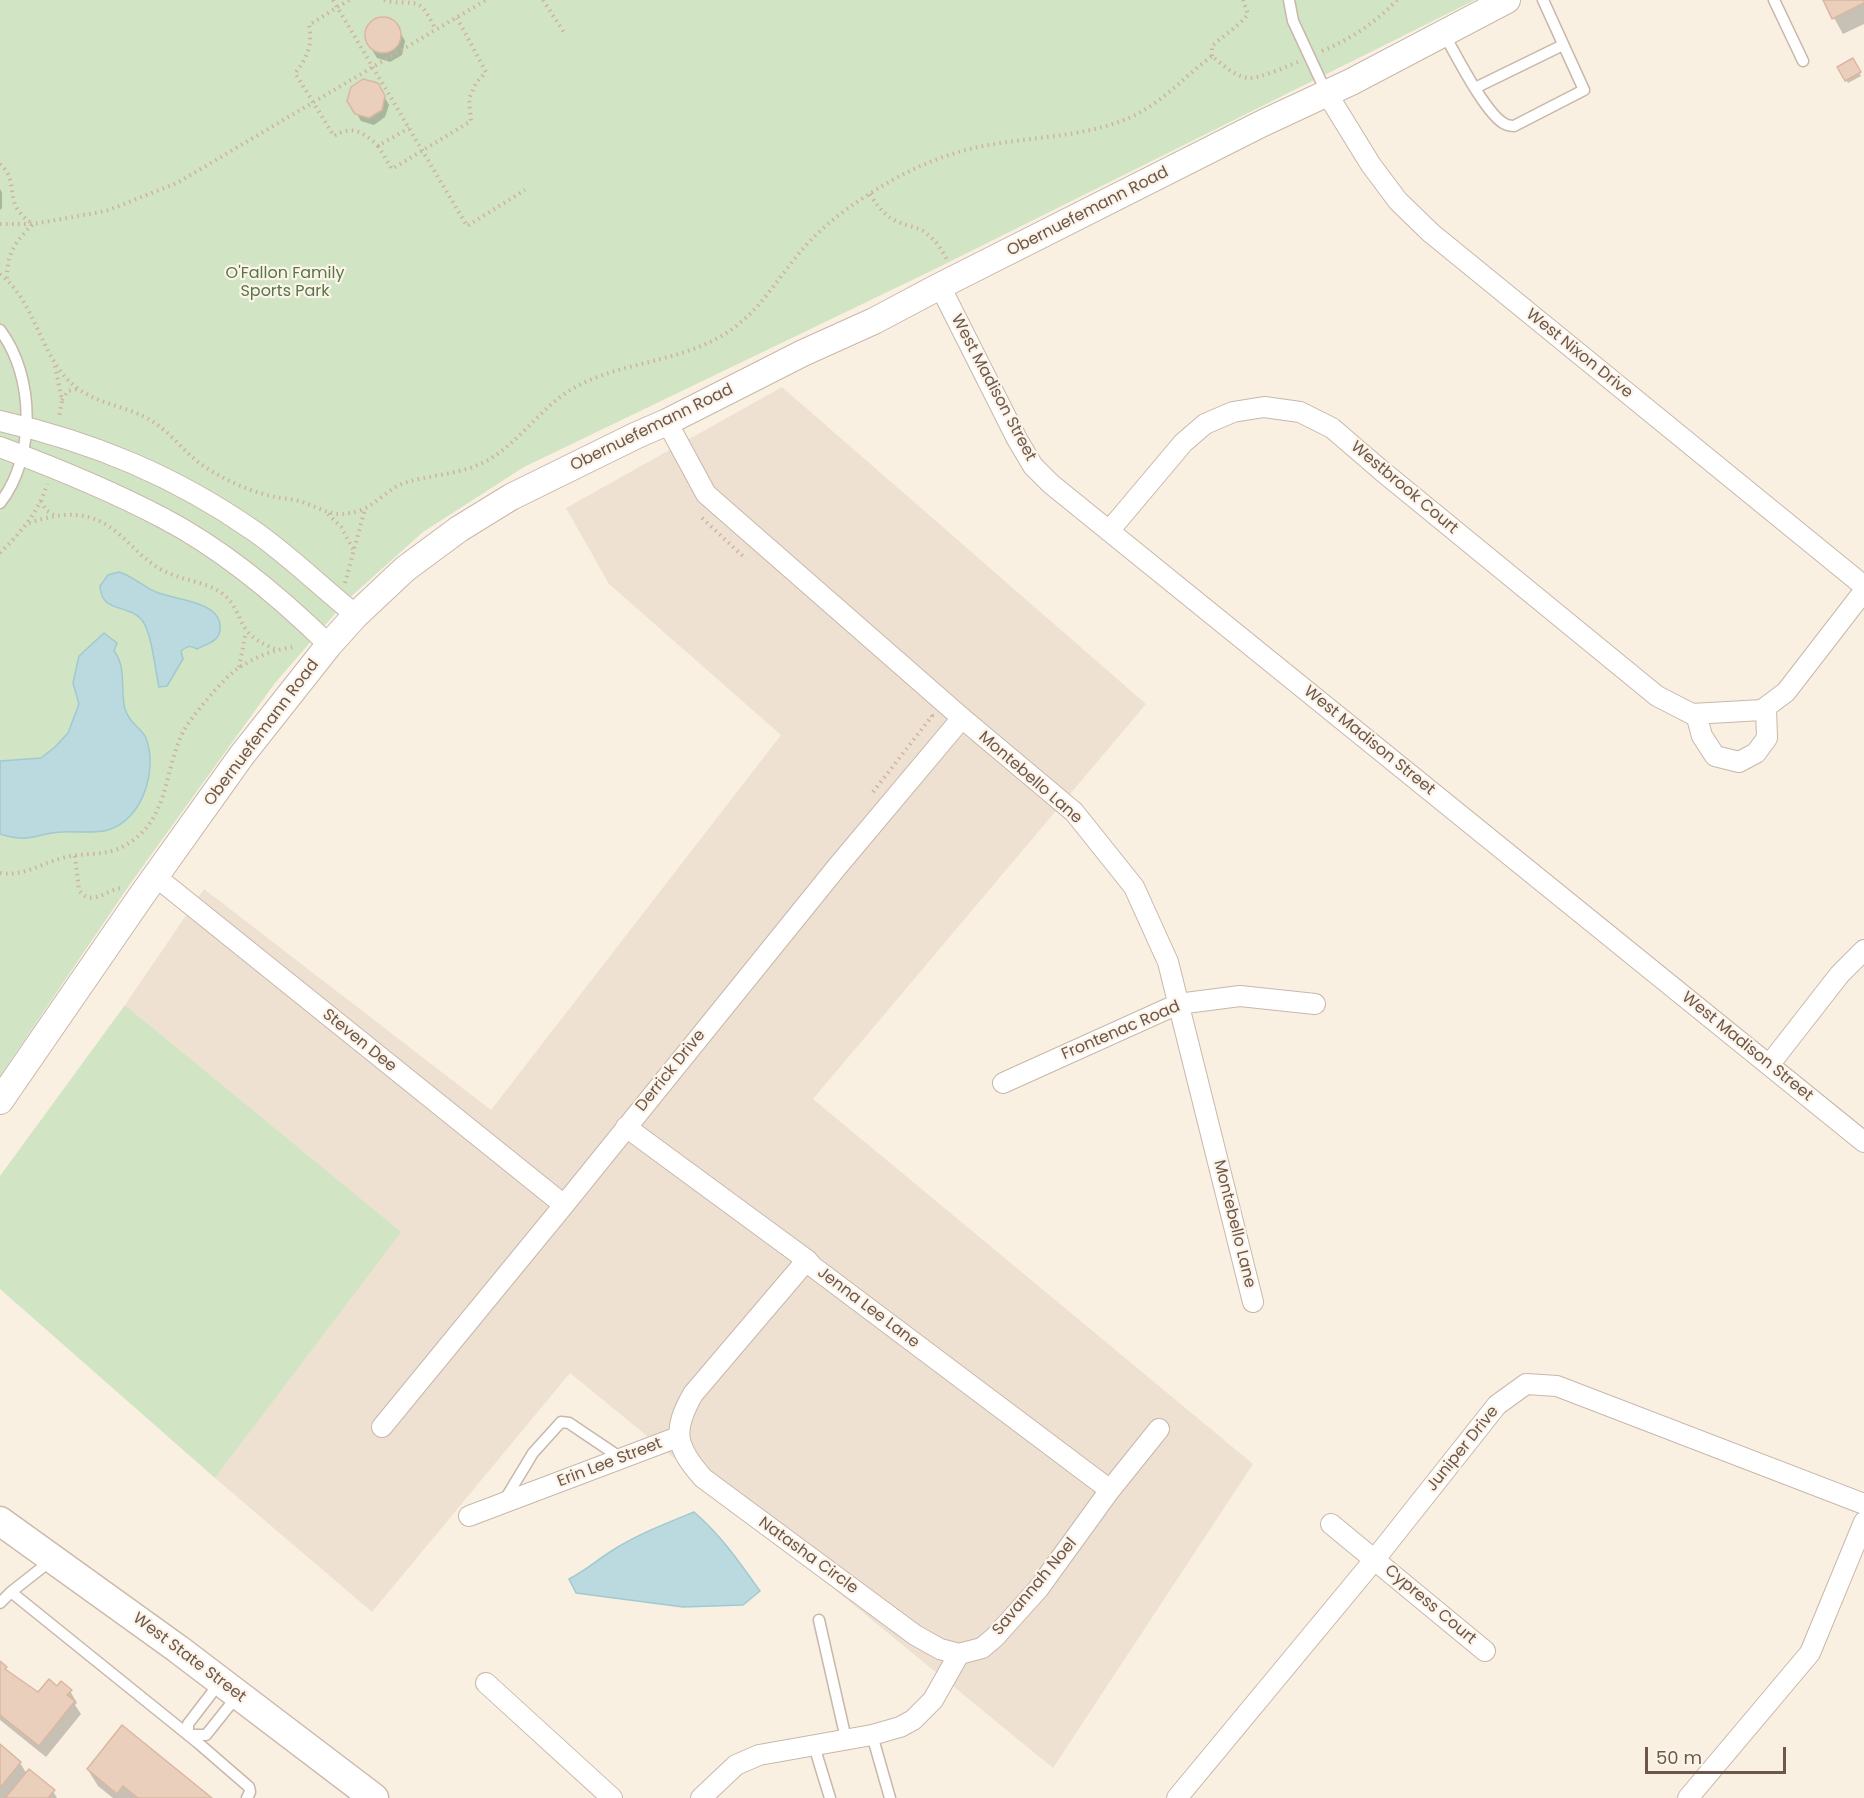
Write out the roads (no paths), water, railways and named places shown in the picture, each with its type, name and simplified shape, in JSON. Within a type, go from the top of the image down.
[{"type":"main road","name":"West State Street","points":[[0,1521],[230,1688],[374,1798]]},
{"type":"street","name":"Obernuefemann Road","points":[[0,1101],[155,876],[242,755],[329,645],[356,615],[405,569],[459,529],[511,496],[667,422],[803,352],[874,321],[1326,92],[1351,82],[1507,0]]},
{"type":"street","name":"West Nixon Drive","points":[[1326,92],[1371,165],[1398,201],[1423,225],[1864,586]]},
{"type":"street","name":"West Madison Street","points":[[940,286],[1017,439],[1033,466],[1051,484],[1864,1142]]},
{"type":"street","name":"Westbrook Court","points":[[1109,531],[1183,443],[1205,424],[1233,412],[1264,407],[1300,412],[1332,428],[1658,696],[1692,714],[1762,710],[1766,707]]},
{"type":"street","points":[[0,422],[56,435],[119,456],[174,481],[256,532],[356,615]]},
{"type":"street","name":"Montebello Lane","points":[[667,422],[706,494],[1074,813],[1134,886],[1168,962],[1253,1302]]},
{"type":"street","points":[[0,447],[111,491],[173,524],[206,544],[265,588],[329,645]]},
{"type":"street","points":[[1696,714],[1702,736],[1715,756],[1739,762],[1756,753],[1767,738],[1766,707],[1786,692],[1864,591]]},
{"type":"street","name":"Derrick Drive","points":[[382,1427],[564,1206],[837,867],[962,718]]},
{"type":"street","name":"Steven Dee","points":[[155,876],[564,1206]]},
{"type":"street","points":[[1769,1065],[1840,974],[1864,950]]},
{"type":"street","name":"Frontenac Road","points":[[1004,1083],[1178,1004],[1240,996],[1315,1004]]},
{"type":"street","name":"Jenna Lee Lane","points":[[626,1127],[807,1260],[1110,1490]]},
{"type":"street","name":"Erin Lee Street","points":[[468,1516],[678,1437],[682,1414],[693,1394],[807,1260]]},
{"type":"street","name":"Juniper Drive","points":[[1177,1798],[1375,1559],[1497,1405],[1526,1384],[1557,1386],[1864,1504]]},
{"type":"street","name":"Savannah Noel","points":[[958,1654],[982,1648],[995,1637],[1039,1588],[1110,1490],[1160,1429]]},
{"type":"street","name":"Natasha Circle","points":[[678,1437],[686,1460],[703,1479],[915,1635],[940,1650],[958,1654]]},
{"type":"street","points":[[1688,1798],[1810,1653],[1864,1522]]},
{"type":"street","name":"Cypress Court","points":[[1331,1524],[1485,1651]]},
{"type":"street","points":[[701,1798],[736,1765],[759,1755],[872,1735],[913,1720],[933,1700],[958,1654]]},
{"type":"street","points":[[486,1683],[612,1798]]},
{"type":"lane","points":[[1289,0],[1293,21],[1326,92]]},
{"type":"lane","points":[[1444,34],[1475,88],[1490,109],[1504,124],[1514,126],[1584,90],[1543,0]]},
{"type":"lane","points":[[1774,0],[1803,61]]},
{"type":"lane","points":[[1475,88],[1563,45]]},
{"type":"lane","points":[[0,330],[7,340],[24,382],[27,428],[23,455],[7,495],[0,503]]},
{"type":"lane","points":[[502,1503],[533,1453],[561,1422],[569,1423],[621,1458]]},
{"type":"lane","points":[[0,1604],[11,1592],[53,1559]]},
{"type":"lane","points":[[11,1592],[249,1787],[250,1792],[247,1798]]},
{"type":"lane","points":[[819,1620],[846,1739]]},
{"type":"lane","points":[[188,1735],[206,1735],[230,1688]]},
{"type":"lane","points":[[188,1735],[188,1724],[230,1688]]},
{"type":"lane","points":[[872,1735],[890,1798]]},
{"type":"lane","points":[[814,1746],[830,1798]]},
{"type":"water","points":[[119,572],[156,592],[204,606],[217,617],[220,630],[217,638],[197,649],[189,647],[181,651],[183,659],[167,686],[159,687],[148,632],[141,619],[129,611],[110,605],[102,595],[100,586],[108,575]]},
{"type":"water","points":[[104,633],[117,643],[114,651],[122,672],[125,709],[130,719],[144,734],[149,750],[148,778],[139,805],[130,816],[108,830],[62,832],[25,838],[0,834],[0,761],[41,758],[68,733],[79,704],[73,683],[79,656]]},
{"type":"water","points":[[694,1512],[721,1540],[760,1591],[743,1605],[683,1607],[576,1593],[569,1579],[632,1539]]},
{"type":"park label","name":"O'Fallon Family Sports Park","points":[[285,283]]}]
